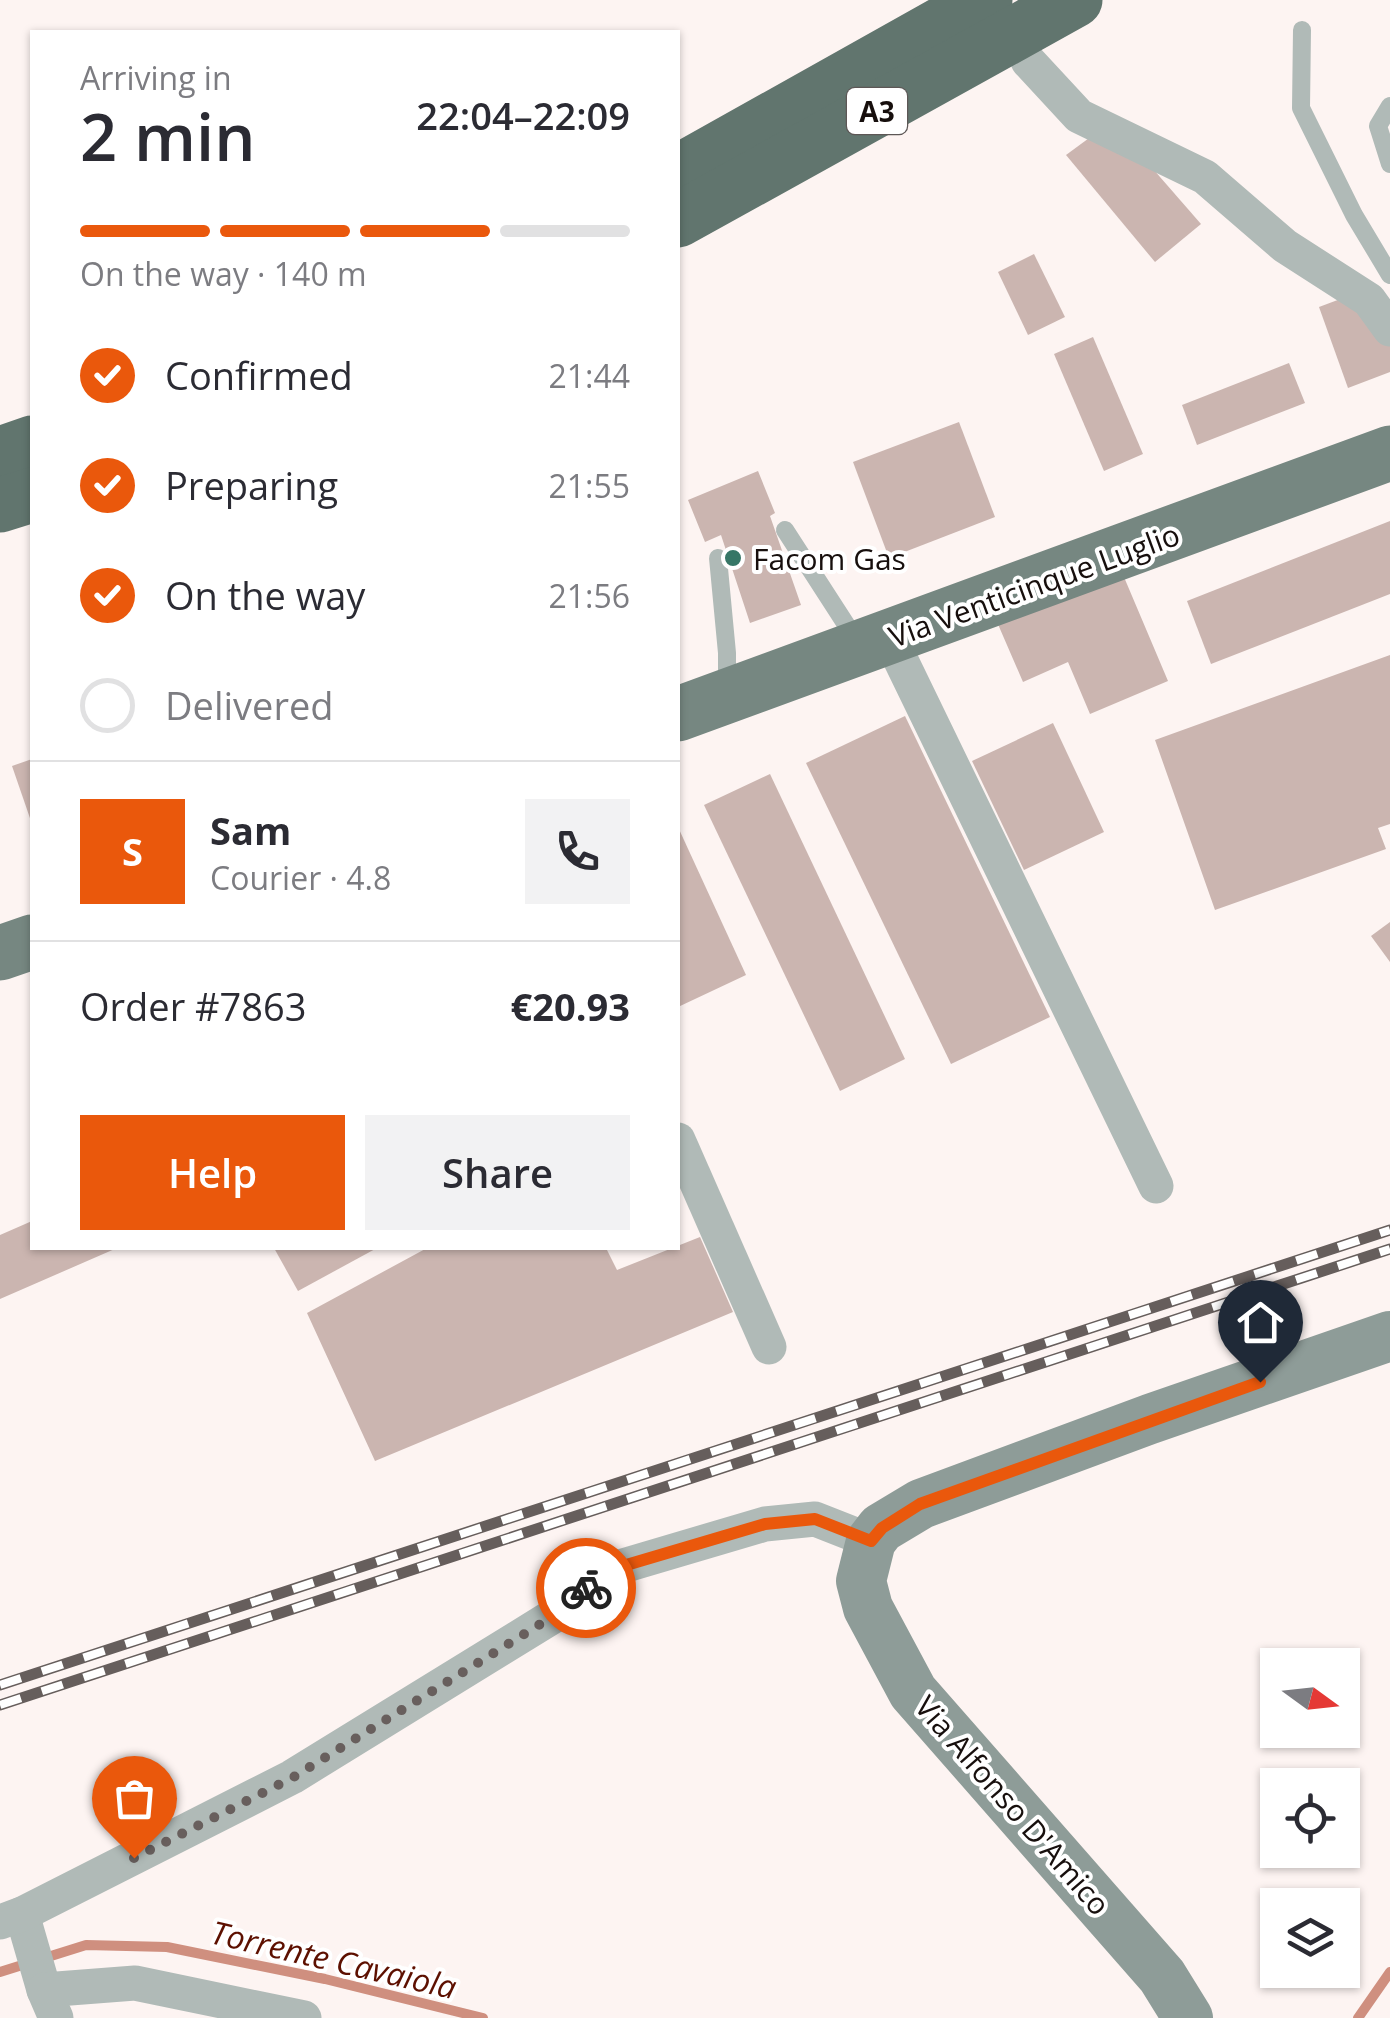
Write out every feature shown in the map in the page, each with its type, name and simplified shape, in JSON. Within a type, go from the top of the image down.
[{"type":"highway","name":"A3","points":[[680,171],[986,0]]},
{"type":"highway","name":"A3","points":[[680,219],[1074,0]]},
{"type":"highway","points":[[0,454],[30,444]]},
{"type":"highway","points":[[0,504],[30,496]]},
{"type":"main road","name":"Via Venticinque Luglio","points":[[702,706],[1390,453]]},
{"type":"main road","points":[[0,953],[30,943]]},
{"type":"street","points":[[1028,61],[1079,116],[1205,177],[1284,246],[1369,300],[1390,329]]},
{"type":"street","points":[[876,643],[1156,1186]]},
{"type":"street","points":[[680,1145],[768,1347]]},
{"type":"street","points":[[304,2018],[134,1982],[50,2004],[11,1918],[292,1778],[555,1615],[606,1571],[765,1524],[815,1519],[871,1541],[882,1528],[920,1504],[1390,1336]]},
{"type":"street","name":"Via Alfonso D'Amico","points":[[871,1541],[861,1581],[868,1608],[913,1692],[1162,1976],[1188,2018]]},
{"type":"lane","points":[[1302,30],[1301,108],[1354,215],[1390,275]]},
{"type":"lane","points":[[1390,106],[1378,126],[1390,164]]},
{"type":"lane","points":[[785,530],[876,643]]},
{"type":"lane","points":[[702,706],[728,653],[718,558]]},
{"type":"building","points":[[1100,130],[1133,146],[1201,224],[1155,262],[1066,155]]},
{"type":"building","points":[[1034,254],[1065,317],[1028,335],[998,272]]},
{"type":"building","points":[[1351,295],[1390,346],[1390,372],[1348,388],[1319,307]]},
{"type":"building","points":[[1093,337],[1143,454],[1104,471],[1054,354]]},
{"type":"building","points":[[1289,363],[1305,403],[1197,445],[1182,405]]},
{"type":"building","points":[[959,422],[995,517],[889,558],[853,462]]},
{"type":"building","points":[[758,471],[775,513],[770,516],[801,605],[750,623],[721,535],[705,542],[688,500]]},
{"type":"building","points":[[1390,521],[1390,594],[1211,664],[1187,601]]},
{"type":"building","points":[[1121,570],[1168,681],[1090,714],[1068,662],[1023,682],[997,622]]},
{"type":"building","points":[[1390,655],[1390,824],[1378,828],[1386,849],[1215,910],[1155,740]]},
{"type":"building","points":[[905,716],[1050,1017],[951,1064],[806,763]]},
{"type":"building","points":[[1053,723],[1104,832],[1024,870],[972,761]]},
{"type":"building","points":[[30,760],[30,818],[12,766]]},
{"type":"building","points":[[770,774],[905,1059],[840,1091],[704,805]]},
{"type":"building","points":[[680,831],[746,975],[680,1006]]},
{"type":"building","points":[[1390,922],[1390,962],[1371,936]]},
{"type":"building","points":[[30,1222],[30,1250],[112,1250],[0,1299],[0,1235]]},
{"type":"building","points":[[700,1237],[733,1312],[375,1461],[307,1313],[423,1250],[607,1250],[617,1270],[667,1250],[680,1250],[680,1245]]},
{"type":"building","points":[[275,1250],[373,1250],[298,1291]]},
{"type":"waterway","name":"Torrente Cavaiola","points":[[0,1972],[86,1945],[167,1947],[325,1979],[483,2018]]},
{"type":"waterway","name":"Torrente Cavaiola","points":[[1358,2018],[1390,1972]]},
{"type":"railway","points":[[0,1685],[1390,1230]]},
{"type":"railway","points":[[0,1705],[1390,1249]]},
{"type":"way so far","points":[[134,1858],[292,1778],[555,1615],[586,1588]]},
{"type":"place","name":"Facom Gas","points":[[733,558]]},
{"type":"route","points":[[586,1588],[606,1571],[765,1524],[815,1519],[871,1541],[882,1528],[920,1504],[1260,1382]]}]
